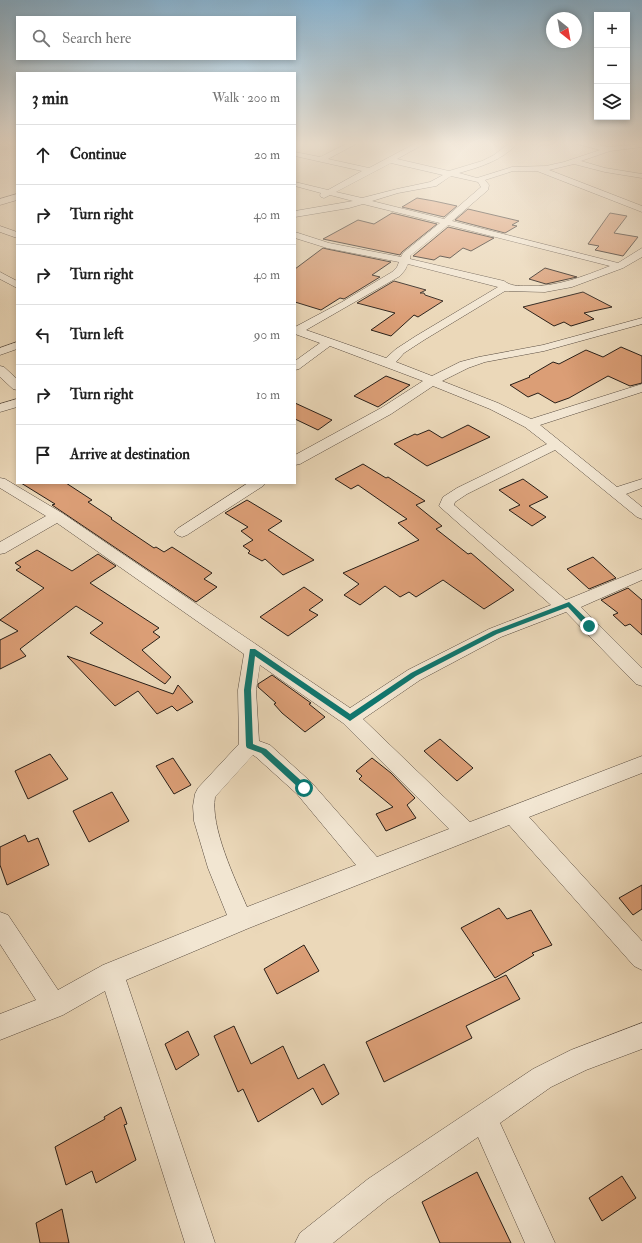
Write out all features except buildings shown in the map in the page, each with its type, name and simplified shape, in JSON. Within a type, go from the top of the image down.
[{"type":"street","points":[[296,209],[310,202]]},
{"type":"street","points":[[296,214],[364,202],[620,266]]},
{"type":"street","points":[[296,330],[386,282],[402,268],[406,255],[448,222],[453,215],[468,202]]},
{"type":"street","points":[[625,202],[642,210]]},
{"type":"street","points":[[0,229],[16,235]]},
{"type":"street","points":[[296,235],[327,245],[500,283],[504,288]]},
{"type":"street","points":[[388,363],[400,351],[420,338],[504,288],[534,290],[566,286],[586,281],[620,266],[635,258],[642,252]]},
{"type":"street","points":[[0,275],[16,284]]},
{"type":"street","points":[[296,460],[386,411],[432,381],[464,365],[484,358],[544,348],[642,321]]},
{"type":"street","points":[[296,330],[388,363],[494,406],[530,424],[642,514]]},
{"type":"street","points":[[296,365],[329,342]]},
{"type":"street","points":[[0,352],[16,345]]},
{"type":"street","points":[[0,370],[16,385]]},
{"type":"street","points":[[530,424],[642,388]]},
{"type":"street","points":[[0,408],[16,403]]},
{"type":"street","points":[[555,445],[462,491],[448,500],[446,506],[566,606],[642,679]]},
{"type":"street","points":[[0,482],[57,516],[350,718],[466,832]]},
{"type":"street","points":[[616,492],[642,483]]},
{"type":"street","points":[[182,532],[256,484]]},
{"type":"street","points":[[0,550],[57,516]]},
{"type":"street","points":[[350,718],[414,674],[446,657],[495,633],[566,606],[642,574]]},
{"type":"street","points":[[241,920],[219,868],[205,821],[203,806],[206,794],[250,746],[248,690],[252,651]]},
{"type":"street","points":[[250,746],[263,751],[304,788],[336,827],[374,868]]},
{"type":"street","points":[[0,1027],[54,1006],[112,974],[241,920],[642,764]]},
{"type":"street","points":[[513,814],[642,958]]},
{"type":"street","points":[[0,923],[54,1006]]},
{"type":"street","points":[[112,974],[200,1243]]},
{"type":"street","points":[[310,1243],[378,1189],[542,1078],[574,1062],[642,1036]]},
{"type":"street","points":[[483,1118],[540,1243]]},
{"type":"route","points":[[304,788],[263,751],[250,746],[248,690],[252,651],[266,659],[350,718],[414,674],[495,633],[569,605],[589,626]]}]
